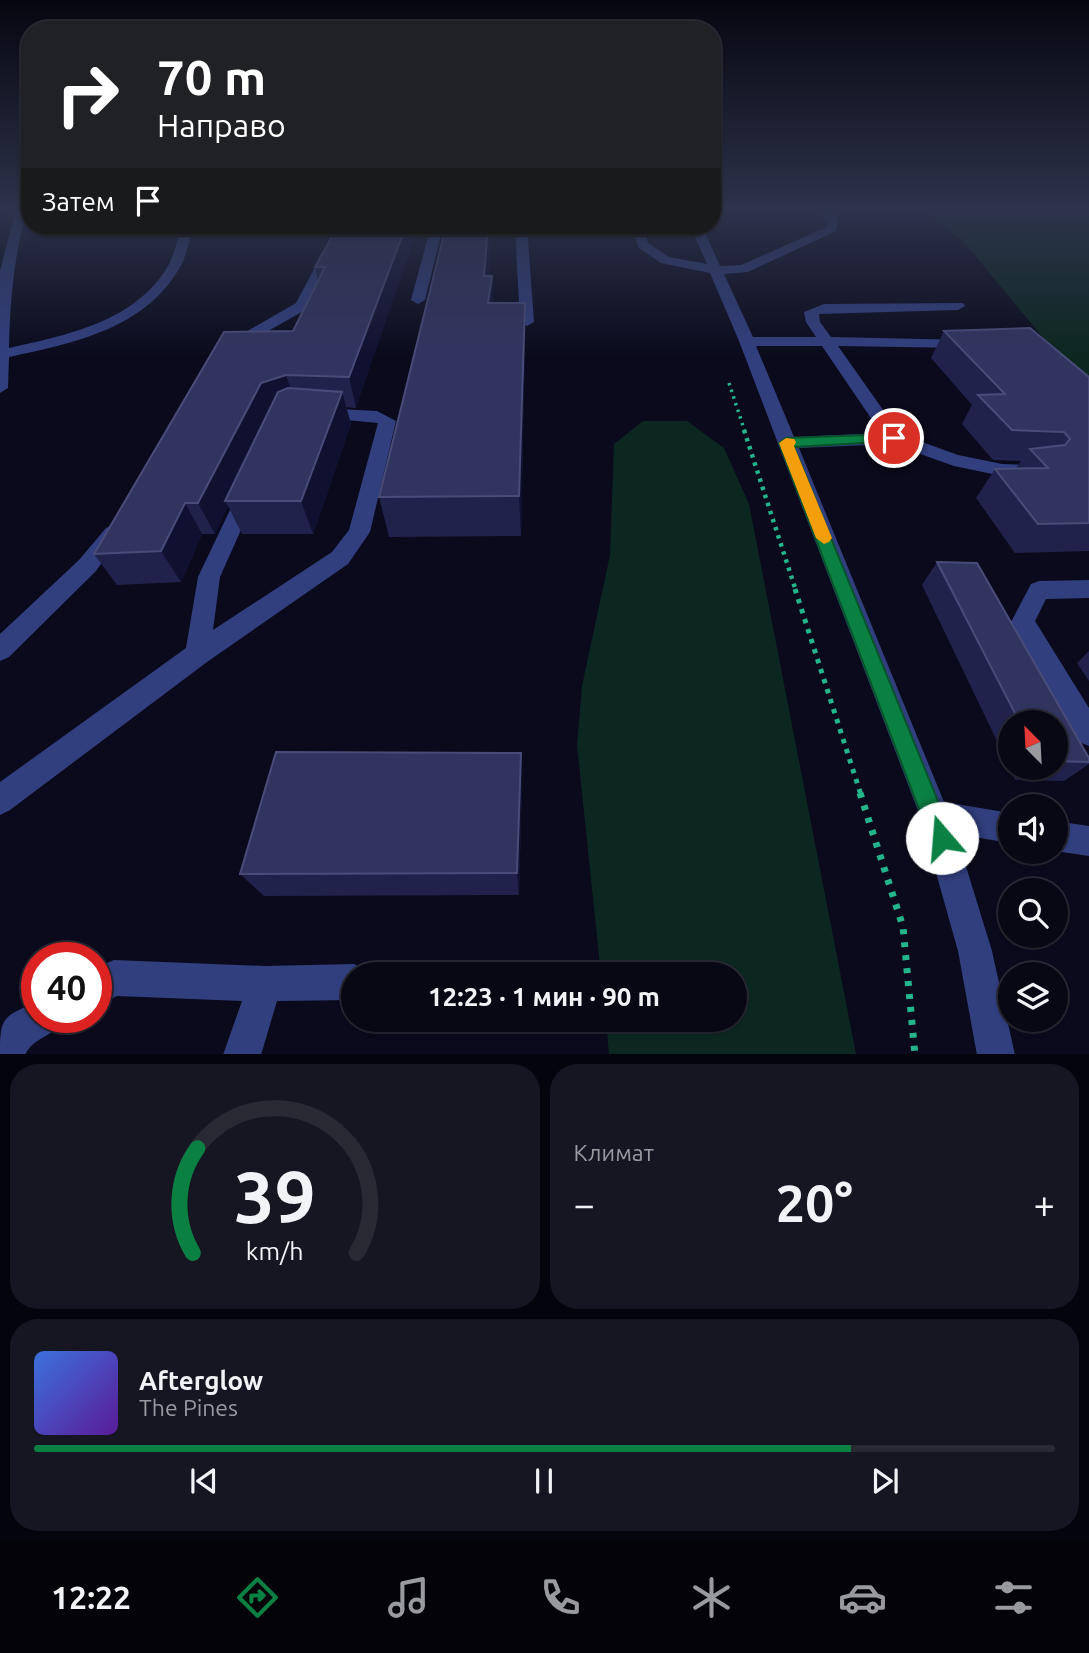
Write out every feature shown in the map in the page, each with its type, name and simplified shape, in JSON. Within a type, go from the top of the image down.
[{"type":"street","points":[[0,388],[3,294],[8,258]]},
{"type":"street","points":[[2,354],[94,331],[124,318],[146,301],[174,267],[177,258]]},
{"type":"street","points":[[222,352],[302,306],[327,258]]},
{"type":"street","points":[[418,300],[429,258]]},
{"type":"street","points":[[523,258],[527,322]]},
{"type":"street","points":[[662,258],[716,270],[743,269],[769,258]]},
{"type":"street","points":[[711,258],[747,341],[935,816],[975,951],[996,1054]]},
{"type":"street","points":[[894,438],[813,323],[811,312],[824,308],[958,306]]},
{"type":"street","points":[[747,341],[976,343]]},
{"type":"street","points":[[0,800],[198,654],[340,558],[359,532],[387,421],[377,416],[296,412]]},
{"type":"street","points":[[786,443],[894,438],[954,460],[1002,470],[1036,468]]},
{"type":"street","points":[[198,654],[209,577],[253,480]]},
{"type":"street","points":[[0,650],[87,566],[111,536],[124,512]]},
{"type":"street","points":[[1089,589],[1039,590],[1023,622],[1089,733]]},
{"type":"street","points":[[935,816],[998,826]]},
{"type":"street","points":[[1068,838],[1089,841]]},
{"type":"street","points":[[112,979],[265,984],[341,982]]},
{"type":"street","points":[[242,1054],[265,984]]},
{"type":"street","points":[[6,1054],[16,1033],[21,1030]]},
{"type":"path","points":[[725,371],[903,927],[915,1054]]},
{"type":"green space","points":[[977,258],[1089,258],[1089,383],[1055,352]]},
{"type":"green space","points":[[643,421],[687,421],[724,448],[749,504],[856,1054],[609,1054],[607,1032],[747,1032],[747,962],[600,962],[577,745],[582,686],[610,555],[614,444]]},
{"type":"building","points":[[320,258],[394,258],[349,377],[286,375],[261,383],[198,503],[185,503],[161,551],[94,554],[224,332],[293,331],[325,267],[315,267]]},
{"type":"building","points":[[438,258],[485,258],[484,276],[492,276],[488,303],[525,303],[519,496],[379,497]]},
{"type":"building","points":[[1030,328],[1089,377],[1089,523],[1038,524],[995,469],[1048,468],[1030,449],[1065,445],[1070,439],[1064,432],[1012,430],[978,395],[1005,394],[944,331]]},
{"type":"building","points":[[288,388],[342,392],[301,501],[225,501],[278,392]]},
{"type":"building","points":[[937,562],[977,563],[1061,710],[1013,710]]},
{"type":"building","points":[[1068,721],[1089,758],[1089,762],[1068,761]]},
{"type":"building","points":[[276,752],[521,753],[517,873],[240,874]]},
{"type":"slow traffic","points":[[789,442],[786,443],[824,538]]},
{"type":"route","points":[[894,438],[786,443],[942,838]]}]
